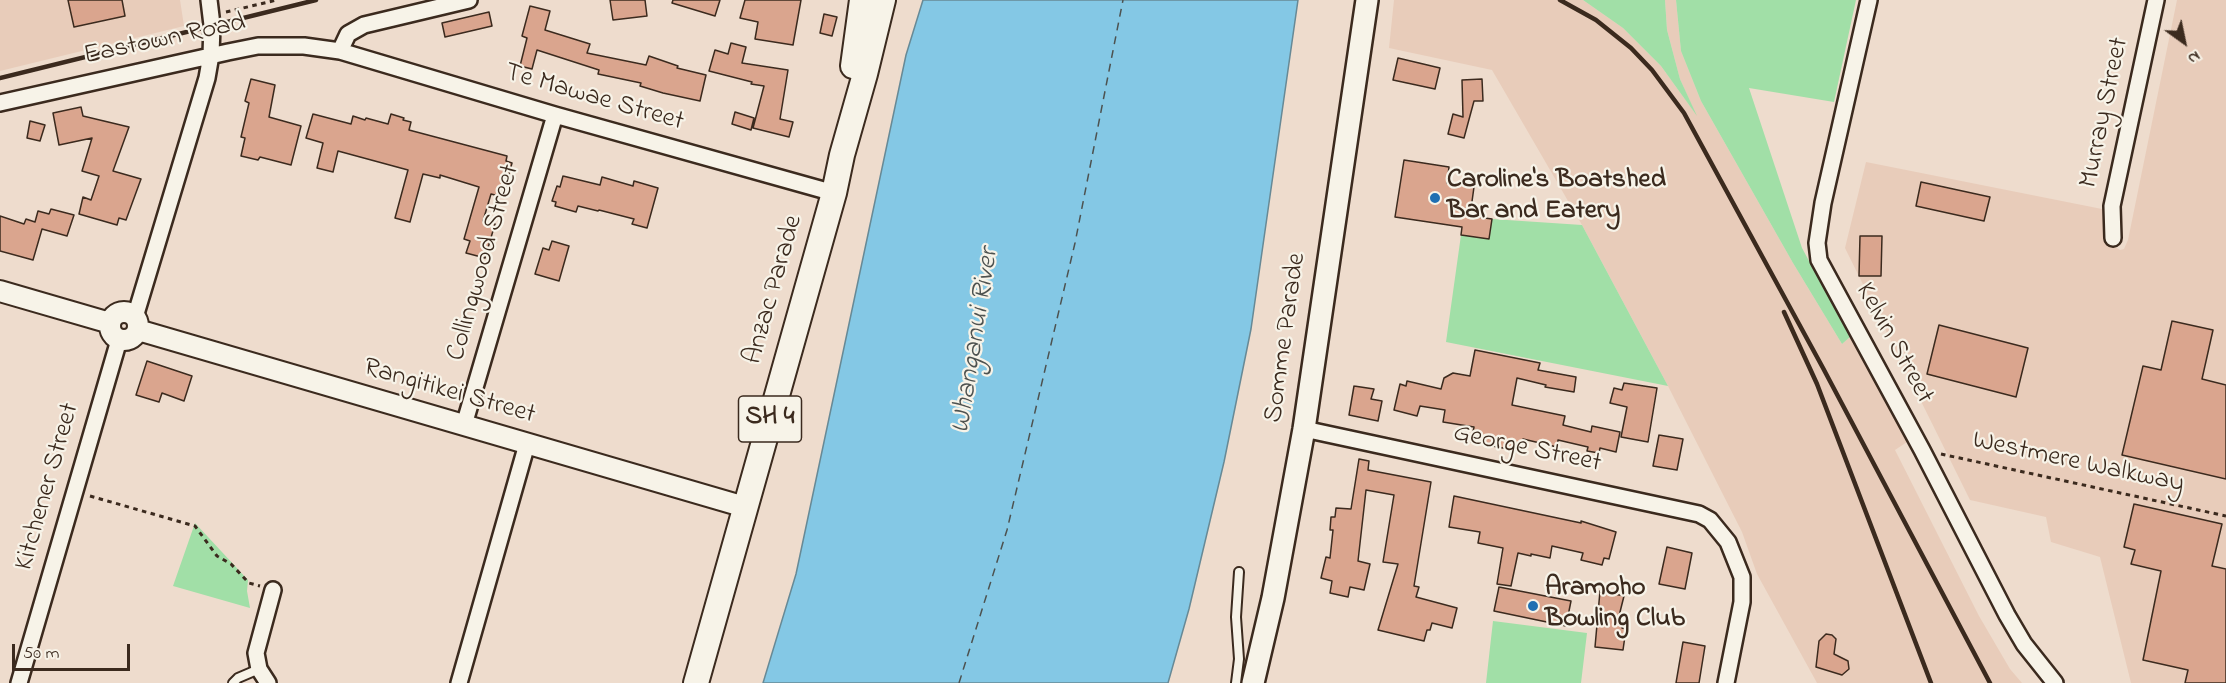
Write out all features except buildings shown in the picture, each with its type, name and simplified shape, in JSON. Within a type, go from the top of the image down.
[{"type":"main road","name":"Anzac Parade","points":[[842,155],[862,0]]},
{"type":"main road","name":"Anzac Parade","points":[[696,683],[834,192],[883,0]]},
{"type":"main road","name":"Somme Parade","points":[[1253,683],[1273,598],[1304,429],[1367,0]]},
{"type":"street","points":[[136,324],[207,78],[211,55],[209,0]]},
{"type":"street","points":[[340,51],[348,34],[364,25],[469,0]]},
{"type":"street","name":"Kelvin Street","points":[[1869,0],[1824,203],[1817,243],[1818,252],[1824,270],[1922,450],[2007,615],[2024,644],[2055,683]]},
{"type":"street","name":"Murray Street","points":[[2113,238],[2112,206],[2156,0]]},
{"type":"street","name":"Eastown Road","points":[[0,103],[258,46],[282,45],[340,51]]},
{"type":"street","name":"Te Mawae Street","points":[[340,51],[555,115],[834,192]]},
{"type":"street","name":"Collingwood Street","points":[[464,425],[555,115]]},
{"type":"street","points":[[0,291],[114,331],[115,315],[120,313],[129,313],[136,324]]},
{"type":"street","name":"Rangitikei Street","points":[[136,324],[527,444],[745,507]]},
{"type":"street","name":"Kitchener Street","points":[[19,683],[74,491],[114,331]]},
{"type":"street","name":"George Street","points":[[1304,429],[1686,509],[1710,520],[1728,542],[1740,570],[1743,589],[1726,683]]},
{"type":"street","points":[[459,683],[527,444]]},
{"type":"street","points":[[268,683],[256,659],[257,645],[273,590]]},
{"type":"lane","points":[[1236,683],[1239,666],[1236,617],[1239,572]]},
{"type":"lane","points":[[233,683],[238,678],[259,669]]},
{"type":"path","points":[[211,16],[277,0]]},
{"type":"path","name":"Westmere Walkway","points":[[1922,450],[2226,516]]},
{"type":"path","points":[[74,491],[195,526],[217,556],[231,564],[249,583],[273,590]]},
{"type":"shaded area","points":[[0,0],[180,0],[184,26],[0,71]]},
{"type":"shaded area","points":[[1394,0],[1583,0],[1623,28],[1661,66],[1695,113],[1680,79],[1667,30],[1665,0],[1676,0],[1681,51],[1701,101],[1842,344],[1850,337],[1907,442],[1895,450],[1979,616],[2010,669],[2022,683],[1817,683],[1757,574],[1742,532],[1668,386],[1582,225],[1492,70],[1389,48]]},
{"type":"shaded area","points":[[2177,0],[2226,0],[2226,683],[2131,683],[2100,557],[2051,542],[2046,517],[1970,500],[1845,248],[1866,162],[2102,209],[2112,245],[2120,250],[2124,249],[2128,240]]},
{"type":"green space","points":[[1583,0],[1665,0],[1667,30],[1680,79],[1697,116],[1661,66],[1623,28]]},
{"type":"green space","points":[[1676,0],[1856,0],[1834,102],[1749,88],[1802,248],[1850,337],[1842,344],[1701,101],[1681,51]]},
{"type":"green space","points":[[1492,219],[1582,225],[1668,386],[1446,342],[1461,235],[1489,239]]},
{"type":"green space","points":[[195,523],[248,580],[250,608],[173,586]]},
{"type":"green space","points":[[1493,621],[1587,633],[1581,683],[1486,683]]},
{"type":"water","name":"Whanganui River","points":[[923,0],[1298,0],[1251,329],[1224,462],[1189,609],[1168,683],[763,683],[796,574],[906,55]]},
{"type":"ferry route","points":[[959,683],[1007,530],[1075,243],[1123,0]]},
{"type":"railway","points":[[0,78],[316,0]]},
{"type":"railway","points":[[1560,0],[1596,20],[1631,48],[1652,70],[1684,113],[1823,368],[1990,683]]},
{"type":"railway","points":[[1784,312],[1817,384],[1931,683]]},
{"type":"place","name":"Caroline's Boatshed Bar and Eatery","points":[[1435,198]]},
{"type":"place","name":"Aramoho Bowling Club","points":[[1533,606]]}]
